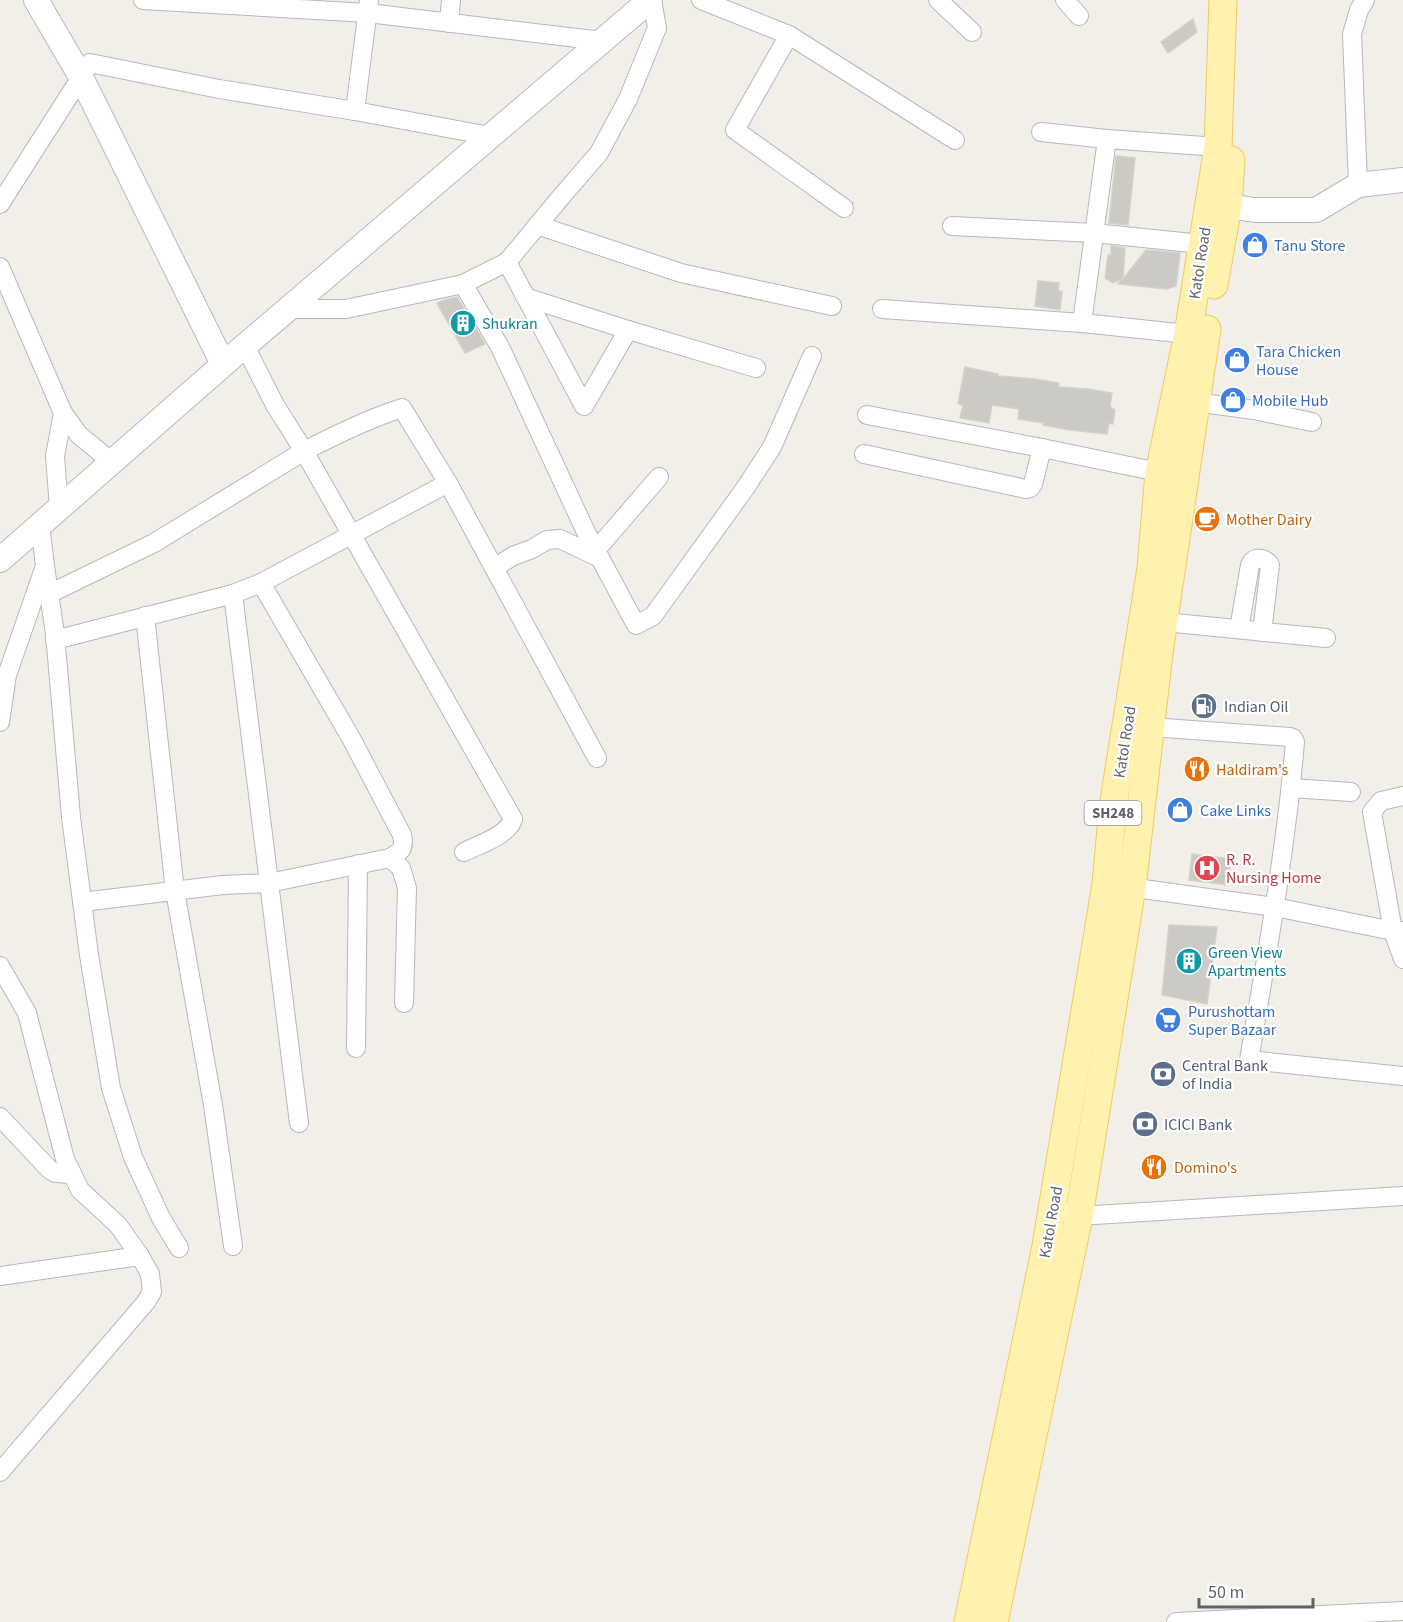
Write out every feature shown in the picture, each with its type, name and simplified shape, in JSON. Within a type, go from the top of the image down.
[{"type":"main road","name":"Katol Road","points":[[968,1622],[1151,727],[1164,622],[1171,475],[1188,334],[1202,243],[1218,204],[1223,0]]},
{"type":"main road","name":"Katol Road","points":[[994,1622],[1079,1216],[1119,886],[1113,807],[1151,568],[1171,475],[1195,402],[1241,0]]},
{"type":"street","points":[[36,0],[86,70],[355,111],[490,136]]},
{"type":"street","points":[[53,0],[86,70],[234,355],[275,405],[304,451],[513,819],[507,830],[464,852]]},
{"type":"street","points":[[143,0],[368,7],[449,23],[602,41]]},
{"type":"street","points":[[449,23],[451,0]]},
{"type":"street","points":[[0,560],[234,355],[490,136],[651,0],[657,28],[628,99],[599,153],[507,262],[463,284],[346,309],[288,309]]},
{"type":"street","points":[[701,0],[789,34],[955,140]]},
{"type":"street","points":[[938,0],[972,32]]},
{"type":"street","points":[[1065,0],[1079,16]]},
{"type":"street","points":[[1358,185],[1352,34],[1359,10],[1365,0]]},
{"type":"street","points":[[355,111],[368,7]]},
{"type":"street","points":[[789,34],[735,130],[844,208]]},
{"type":"street","points":[[0,204],[86,70]]},
{"type":"street","points":[[1041,132],[1107,140],[1218,147]]},
{"type":"street","points":[[1082,323],[1107,140]]},
{"type":"street","points":[[1218,204],[1255,210],[1316,210],[1358,185],[1403,180]]},
{"type":"street","points":[[537,225],[681,273],[832,306]]},
{"type":"street","points":[[952,226],[1094,233],[1202,243]]},
{"type":"street","points":[[507,262],[584,406],[628,330]]},
{"type":"street","points":[[1,272],[63,413],[79,435],[112,462]]},
{"type":"street","points":[[463,284],[500,347],[550,457],[636,625],[653,615],[746,487],[772,447],[812,356]]},
{"type":"street","points":[[525,297],[756,368]]},
{"type":"street","points":[[882,309],[1082,323],[1188,334]]},
{"type":"street","points":[[1195,402],[1254,410],[1312,422]]},
{"type":"street","points":[[49,594],[154,543],[304,451],[380,415],[402,408],[448,483],[597,758]]},
{"type":"street","points":[[59,508],[55,456],[63,413]]},
{"type":"street","points":[[867,415],[1171,475]]},
{"type":"street","points":[[864,454],[1026,489],[1033,484],[1042,448]]},
{"type":"street","points":[[598,554],[659,477]]},
{"type":"street","points":[[55,640],[233,594],[261,583],[448,483]]},
{"type":"street","points":[[40,525],[55,640],[71,817],[111,1088],[133,1157],[161,1218],[179,1248]]},
{"type":"street","points":[[494,568],[547,540],[560,539],[598,554]]},
{"type":"street","points":[[1239,629],[1250,565],[1252,561],[1262,559],[1270,565],[1262,632]]},
{"type":"street","points":[[0,722],[7,675],[45,566]]},
{"type":"street","points":[[82,902],[223,885],[269,883],[390,858],[401,851],[404,843],[402,835],[351,738],[261,583]]},
{"type":"street","points":[[233,594],[299,1123]]},
{"type":"street","points":[[145,616],[175,891],[213,1105],[233,1246]]},
{"type":"street","points":[[1164,622],[1326,638]]},
{"type":"street","points":[[1151,727],[1290,737],[1295,742],[1275,907],[1249,1060],[1403,1076]]},
{"type":"street","points":[[1291,788],[1351,792]]},
{"type":"street","points":[[1403,796],[1381,801],[1372,812],[1403,959]]},
{"type":"street","points":[[390,858],[401,868],[407,888],[404,1003]]},
{"type":"street","points":[[356,1048],[358,864]]},
{"type":"street","points":[[1119,886],[1275,907],[1398,931]]},
{"type":"street","points":[[0,1472],[146,1302],[152,1292],[150,1274],[140,1256],[118,1225],[80,1191],[72,1174],[65,1159],[27,1013],[2,972]]},
{"type":"street","points":[[0,1117],[49,1169],[55,1173],[72,1174]]},
{"type":"street","points":[[1053,1207],[1079,1216],[1403,1196]]},
{"type":"street","points":[[0,1276],[140,1256]]},
{"type":"street","points":[[1176,1622],[1403,1611]]},
{"type":"building","points":[[1193,19],[1197,32],[1168,53],[1161,42]]},
{"type":"building","points":[[1116,156],[1135,158],[1128,225],[1109,223]]},
{"type":"building","points":[[1111,246],[1125,248],[1123,279],[1146,250],[1180,253],[1176,286],[1167,289],[1118,284],[1122,279],[1113,283],[1105,278]]},
{"type":"building","points":[[1038,281],[1059,283],[1058,291],[1062,291],[1060,310],[1035,306]]},
{"type":"building","name":"Shukran","points":[[457,297],[485,344],[465,353],[437,303]]},
{"type":"building","points":[[965,367],[998,374],[998,376],[1059,383],[1058,387],[1112,393],[1110,407],[1115,410],[1113,424],[1109,423],[1107,434],[1070,430],[1018,419],[1019,409],[992,405],[989,423],[960,418],[963,405],[958,404]]},
{"type":"building","points":[[1192,854],[1231,859],[1228,885],[1189,880]]},
{"type":"building","name":"Green View Apartments","points":[[1169,925],[1217,927],[1207,1004],[1162,995]]},
{"type":"place","name":"Tanu Store","points":[[1255,245]]},
{"type":"place","name":"Shukran","points":[[463,323]]},
{"type":"place","name":"Tara Chicken House","points":[[1237,360]]},
{"type":"place","name":"Mobile Hub","points":[[1233,400]]},
{"type":"place","name":"Mother Dairy","points":[[1207,519]]},
{"type":"place","name":"Indian Oil","points":[[1204,706]]},
{"type":"place","name":"Haldiram's","points":[[1197,769]]},
{"type":"place","name":"Cake Links","points":[[1180,810]]},
{"type":"place","name":"R. R. Nursing Home","points":[[1207,868]]},
{"type":"place","name":"Green View Apartments","points":[[1189,961]]},
{"type":"place","name":"Purushottam Super Bazaar","points":[[1168,1020]]},
{"type":"place","name":"Central Bank of India","points":[[1163,1074]]},
{"type":"place","name":"ICICI Bank","points":[[1145,1124]]},
{"type":"place","name":"Domino's","points":[[1154,1167]]}]
